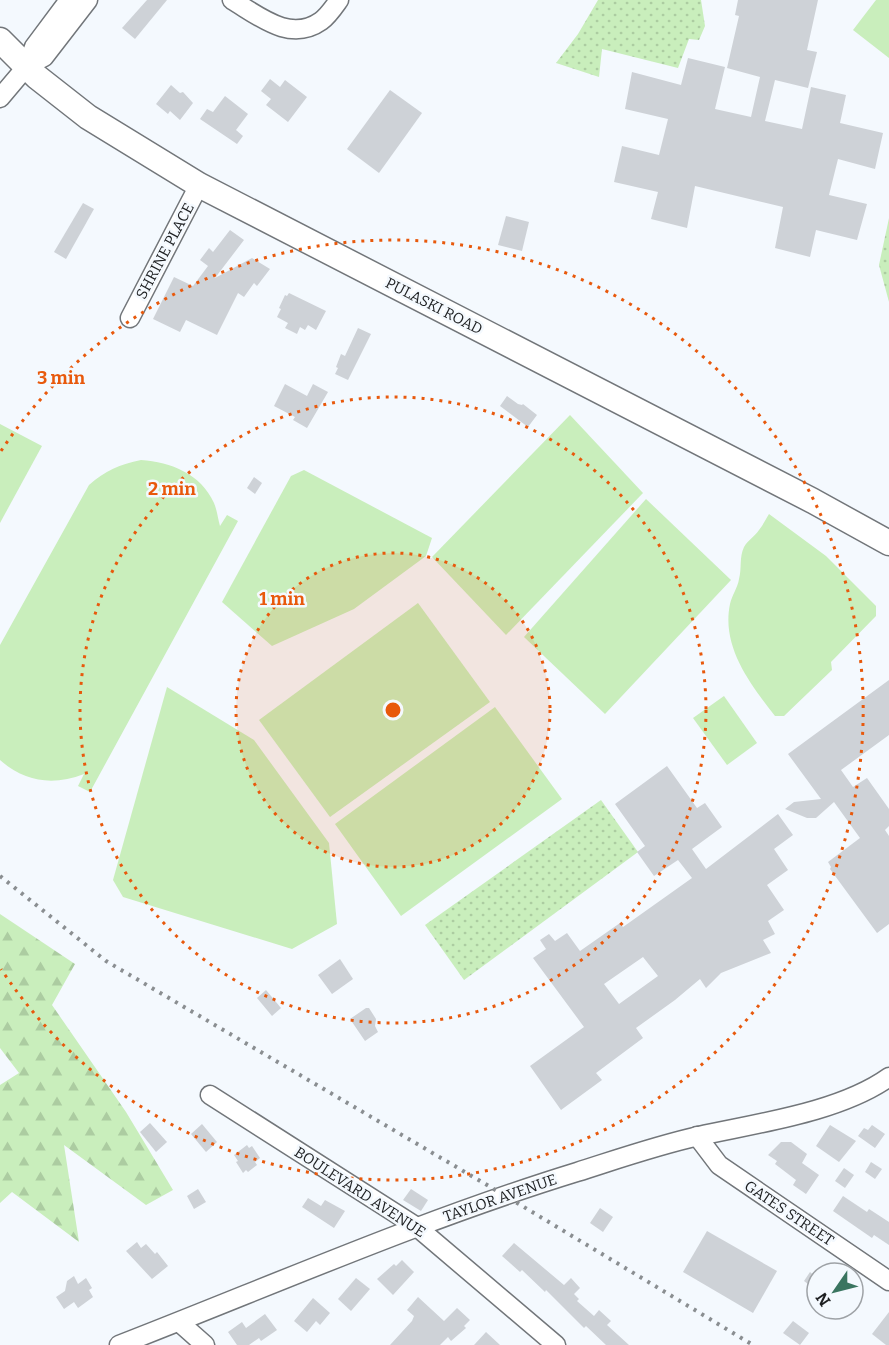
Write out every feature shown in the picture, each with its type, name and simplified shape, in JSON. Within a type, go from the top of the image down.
[{"type":"main road","name":"PULASKI ROAD","points":[[0,40],[38,77],[88,117],[199,185],[813,501],[889,543]]},
{"type":"street","points":[[0,98],[27,66],[34,47],[69,0]]},
{"type":"street","points":[[27,66],[44,57],[88,0]]},
{"type":"street","points":[[232,0],[276,27],[304,30],[322,20],[339,0]]},
{"type":"street","name":"SHRINE PLACE","points":[[130,318],[199,185]]},
{"type":"street","name":"TAYLOR AVENUE","points":[[119,1345],[417,1227],[518,1190],[697,1136],[840,1102],[873,1088],[889,1077]]},
{"type":"street","points":[[873,1088],[889,1099]]},
{"type":"street","name":"BOULEVARD AVENUE","points":[[210,1095],[417,1227],[556,1345]]},
{"type":"street","name":"GATES STREET","points":[[697,1136],[719,1165],[889,1281]]},
{"type":"street","points":[[179,1322],[206,1345]]},
{"type":"green space","points":[[598,0],[701,0],[705,26],[699,40],[689,39],[678,68],[602,49],[599,77],[556,63],[578,34]]},
{"type":"green space","points":[[876,0],[889,0],[889,58],[853,30]]},
{"type":"green space","points":[[889,218],[889,302],[879,265]]},
{"type":"green space","points":[[570,415],[643,493],[506,635],[432,557]]},
{"type":"green space","points":[[0,424],[42,446],[0,523]]},
{"type":"green space","points":[[141,460],[163,463],[193,477],[201,484],[214,503],[220,526],[227,515],[238,521],[90,792],[78,786],[84,774],[50,781],[29,777],[0,760],[0,645],[89,485],[113,469]]},
{"type":"green space","points":[[304,470],[432,538],[426,556],[354,609],[272,646],[222,602],[291,476]]},
{"type":"green space","points":[[646,499],[731,580],[605,714],[524,637]]},
{"type":"green space","points":[[769,514],[826,556],[876,606],[876,616],[831,662],[832,670],[784,716],[775,716],[748,678],[734,650],[728,620],[744,547]]},
{"type":"green space","points":[[418,603],[490,702],[330,817],[259,720]]},
{"type":"green space","points":[[167,687],[254,740],[329,843],[337,924],[292,949],[123,897],[113,880]]},
{"type":"green space","points":[[724,696],[757,743],[727,765],[693,718]]},
{"type":"green space","points":[[495,707],[562,799],[401,916],[335,824]]},
{"type":"green space","points":[[601,800],[638,852],[464,980],[425,925]]},
{"type":"green space","points":[[0,914],[75,964],[52,1005],[126,1112],[173,1190],[146,1205],[64,1145],[79,1242],[12,1192],[0,1203],[0,1085],[19,1073],[0,1048]]},
{"type":"building","points":[[147,0],[167,0],[135,39],[122,28]]},
{"type":"building","points":[[738,0],[818,0],[807,50],[817,52],[808,88],[775,80],[765,121],[802,129],[811,87],[846,95],[840,123],[883,133],[875,169],[838,159],[829,195],[867,204],[857,240],[816,230],[810,257],[775,248],[783,207],[695,186],[687,228],[651,219],[658,192],[614,182],[622,146],[659,155],[668,119],[625,109],[632,72],[681,85],[688,58],[725,67],[715,109],[751,117],[760,77],[727,68],[739,16],[735,15]]},
{"type":"building","points":[[270,79],[280,87],[285,80],[307,97],[288,122],[266,105],[271,99],[261,91]]},
{"type":"building","points":[[171,85],[180,93],[183,92],[193,103],[180,120],[170,111],[168,114],[156,104]]},
{"type":"building","points":[[390,90],[422,113],[379,173],[347,149]]},
{"type":"building","points":[[225,96],[248,114],[236,130],[243,136],[237,144],[200,119],[207,109],[213,112]]},
{"type":"building","points":[[83,203],[94,209],[66,259],[54,252]]},
{"type":"building","points":[[506,216],[529,222],[522,251],[498,245]]},
{"type":"building","points":[[230,230],[244,240],[215,278],[252,258],[270,269],[257,286],[254,283],[244,297],[238,293],[217,335],[186,320],[180,332],[153,319],[174,277],[193,286],[208,266],[200,260],[209,248],[213,252]]},
{"type":"building","points":[[289,293],[326,311],[316,330],[308,325],[305,330],[300,327],[297,334],[285,328],[288,323],[277,317],[285,295]]},
{"type":"building","points":[[358,328],[371,334],[348,380],[335,374],[338,368],[336,367],[341,354],[345,356]]},
{"type":"building","points":[[285,384],[307,396],[313,384],[328,392],[307,428],[293,420],[295,417],[274,406]]},
{"type":"building","points":[[507,396],[518,404],[523,404],[537,415],[528,427],[500,406]]},
{"type":"building","points":[[254,477],[262,483],[255,494],[247,488]]},
{"type":"building","points":[[889,680],[889,735],[841,770],[853,787],[867,778],[889,809],[889,826],[885,830],[889,836],[889,924],[877,933],[830,869],[828,862],[860,838],[834,802],[816,818],[807,818],[785,809],[794,802],[821,799],[788,754]]},
{"type":"building","points":[[667,766],[697,808],[705,803],[722,827],[692,849],[706,869],[778,814],[793,835],[774,849],[788,870],[767,885],[784,910],[768,921],[775,934],[763,940],[771,953],[721,973],[706,988],[700,979],[636,1028],[643,1038],[596,1073],[602,1080],[561,1110],[530,1066],[584,1027],[533,958],[546,949],[540,940],[549,934],[555,941],[567,933],[580,951],[620,923],[623,927],[692,878],[678,860],[654,876],[637,852],[645,846],[615,804]],"holes":[[[643,957],[658,976],[619,1004],[604,984]]]},
{"type":"building","points":[[340,959],[353,979],[332,994],[318,975]]},
{"type":"building","points":[[266,990],[281,1008],[272,1016],[257,998]]},
{"type":"building","points":[[369,1008],[376,1019],[375,1026],[378,1032],[365,1041],[350,1019]]},
{"type":"building","points":[[150,1123],[167,1142],[156,1152],[140,1132]]},
{"type":"building","points":[[202,1124],[217,1142],[206,1152],[191,1134]]},
{"type":"building","points":[[830,1125],[856,1141],[839,1162],[816,1146]]},
{"type":"building","points":[[872,1125],[885,1134],[875,1148],[858,1136],[864,1128],[868,1130]]},
{"type":"building","points":[[781,1142],[791,1142],[807,1154],[802,1163],[819,1175],[806,1194],[793,1185],[796,1180],[775,1164],[777,1161],[768,1155]]},
{"type":"building","points":[[247,1145],[249,1148],[252,1146],[260,1158],[255,1162],[257,1165],[243,1173],[234,1155]]},
{"type":"building","points":[[871,1162],[882,1169],[875,1179],[865,1172]]},
{"type":"building","points":[[844,1168],[854,1175],[845,1188],[835,1181]]},
{"type":"building","points":[[198,1189],[206,1202],[194,1209],[187,1196]]},
{"type":"building","points":[[411,1189],[428,1200],[421,1211],[403,1200]]},
{"type":"building","points":[[843,1196],[867,1212],[869,1209],[889,1222],[889,1245],[874,1235],[872,1238],[833,1211]]},
{"type":"building","points":[[308,1198],[321,1206],[325,1200],[345,1211],[334,1228],[302,1207]]},
{"type":"building","points":[[600,1208],[613,1217],[603,1232],[590,1223]]},
{"type":"building","points":[[707,1231],[777,1271],[753,1313],[683,1272]]},
{"type":"building","points":[[137,1242],[141,1248],[146,1244],[155,1254],[157,1252],[168,1266],[152,1279],[126,1251]]},
{"type":"building","points":[[514,1243],[564,1285],[571,1278],[580,1288],[574,1294],[579,1299],[577,1301],[594,1316],[599,1310],[611,1321],[607,1325],[629,1345],[606,1345],[586,1326],[584,1328],[546,1290],[545,1292],[522,1270],[520,1272],[502,1256]]},
{"type":"building","points":[[402,1260],[414,1272],[393,1295],[377,1279]]},
{"type":"building","points":[[74,1276],[78,1284],[86,1278],[92,1288],[89,1290],[93,1297],[78,1308],[74,1302],[64,1309],[56,1297],[65,1291],[67,1281]]},
{"type":"building","points":[[356,1278],[370,1289],[351,1311],[338,1299]]},
{"type":"building","points":[[418,1297],[444,1321],[457,1308],[470,1320],[464,1326],[466,1328],[451,1341],[448,1337],[440,1345],[390,1345],[412,1321],[414,1316],[407,1310]]},
{"type":"building","points":[[313,1298],[330,1313],[320,1325],[316,1321],[307,1332],[294,1321]]},
{"type":"building","points":[[889,1312],[889,1345],[886,1345],[872,1334]]},
{"type":"building","points":[[265,1314],[277,1330],[261,1341],[259,1338],[249,1345],[237,1345],[228,1332],[242,1322],[246,1328]]},
{"type":"building","points":[[793,1321],[809,1333],[800,1345],[783,1333]]},
{"type":"building","points":[[486,1332],[500,1345],[474,1345]]},
{"type":"railway","points":[[0,876],[106,961],[504,1195],[753,1345]]}]
